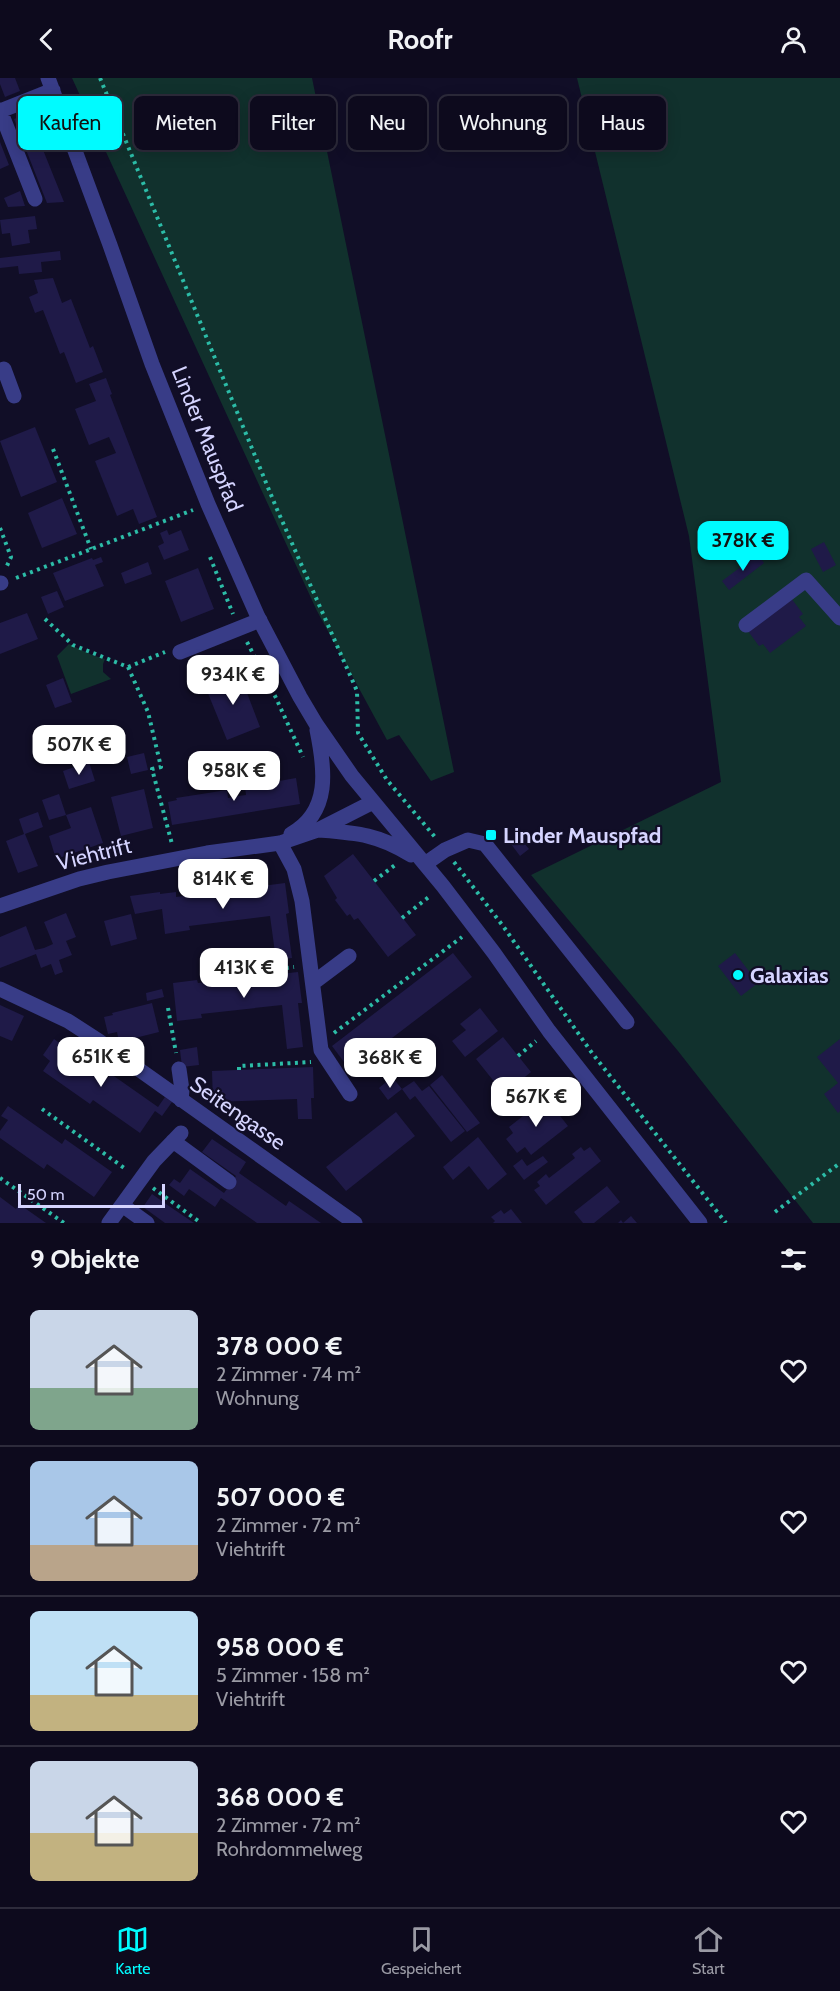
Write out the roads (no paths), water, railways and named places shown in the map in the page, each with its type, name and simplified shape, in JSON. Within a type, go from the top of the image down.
[{"type":"street","points":[[35,199],[0,110],[50,84]]},
{"type":"street","name":"Linder Mauspfad","points":[[50,84],[152,364],[208,504],[260,620],[316,724],[352,776],[475,927],[549,1031],[699,1223]]},
{"type":"street","points":[[0,371],[4,369],[14,396]]},
{"type":"street","points":[[746,625],[806,580],[840,618]]},
{"type":"street","points":[[180,652],[260,620]]},
{"type":"street","name":"Viehtrift","points":[[276,844],[297,831],[312,817],[323,790],[321,749],[316,724]]},
{"type":"street","name":"Viehtrift","points":[[0,906],[79,879],[175,858],[276,844],[318,830],[373,802]]},
{"type":"street","name":"Viehtrift","points":[[318,830],[376,837],[398,846],[425,864]]},
{"type":"street","points":[[425,864],[445,850],[468,840],[485,844],[627,1022]]},
{"type":"street","points":[[276,844],[294,869],[300,890],[321,1050],[350,1094]]},
{"type":"street","points":[[313,983],[349,956]]},
{"type":"street","name":"Seitengasse","points":[[0,989],[68,1021],[99,1041],[355,1223]]},
{"type":"street","points":[[179,1069],[181,1100]]},
{"type":"street","points":[[109,1223],[140,1179],[177,1137],[229,1182]]},
{"type":"street","points":[[122,1205],[147,1223]]},
{"type":"place","name":"Linder Mauspfad","points":[[491,835]]},
{"type":"place","name":"Galaxias","points":[[738,975]]}]
